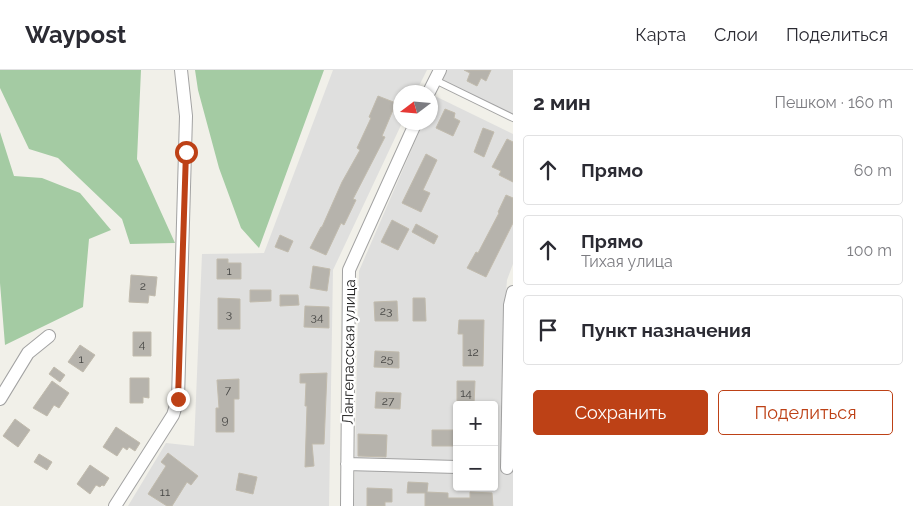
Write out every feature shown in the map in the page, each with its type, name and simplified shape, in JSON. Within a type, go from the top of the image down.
[{"type":"street","points":[[115,506],[172,415],[178,399],[186,116],[181,70]]},
{"type":"street","name":"Лангепасская улица","points":[[347,506],[350,270],[412,130]]},
{"type":"street","points":[[510,468],[513,292]]},
{"type":"street","points":[[0,399],[28,353],[49,336]]},
{"type":"street","points":[[348,464],[453,467]]},
{"type":"lane","points":[[437,75],[513,118]]},
{"type":"shaded area","points":[[333,70],[427,70],[420,85],[393,85],[393,130],[399,130],[333,270],[329,506],[128,506],[166,443],[194,446],[202,254],[264,253]]},
{"type":"shaded area","points":[[447,70],[513,70],[513,116],[442,80]]},
{"type":"shaded area","points":[[438,97],[513,134],[513,264],[507,280],[504,317],[513,317],[513,506],[354,506],[359,271],[420,130],[438,130]]},
{"type":"green space","points":[[0,70],[141,70],[137,159],[175,243],[130,244],[122,219],[58,158],[29,149],[0,88]]},
{"type":"green space","points":[[195,70],[324,70],[259,248],[241,228],[219,168],[198,90]]},
{"type":"green space","points":[[0,132],[14,176],[42,178],[80,193],[111,230],[89,239],[83,307],[5,345],[0,283]]},
{"type":"building","points":[[464,70],[491,70],[486,81],[481,78],[477,86],[467,81],[470,73]]},
{"type":"building","points":[[378,96],[393,102],[393,110],[382,136],[385,137],[353,199],[356,200],[344,225],[341,223],[326,255],[310,248],[360,150],[357,148],[371,118],[369,117]]},
{"type":"building","points":[[445,109],[455,113],[454,118],[460,121],[453,136],[438,129],[438,124]]},
{"type":"building","points":[[483,128],[494,132],[484,157],[474,152]]},
{"type":"building","points":[[507,139],[513,142],[513,182],[499,175],[501,171],[492,167]]},
{"type":"building","points":[[426,154],[437,160],[423,190],[430,193],[421,212],[402,203]]},
{"type":"building","points":[[506,195],[513,198],[513,223],[486,277],[467,268],[476,252],[478,253],[499,213]]},
{"type":"building","points":[[392,220],[409,229],[398,250],[381,242]]},
{"type":"building","points":[[416,224],[438,236],[434,244],[412,232]]},
{"type":"building","points":[[280,235],[293,241],[288,252],[275,247]]},
{"type":"building","points":[[217,259],[228,259],[228,263],[241,263],[241,279],[217,279]]},
{"type":"building","points":[[313,266],[330,269],[327,291],[310,288]]},
{"type":"building","points":[[131,275],[157,277],[155,296],[149,295],[148,303],[129,302]]},
{"type":"building","points":[[250,290],[271,290],[271,301],[250,302]]},
{"type":"building","points":[[280,295],[298,295],[299,305],[280,306]]},
{"type":"building","points":[[218,298],[240,299],[240,329],[218,329]]},
{"type":"building","points":[[413,298],[425,298],[426,321],[413,321]]},
{"type":"building","points":[[397,301],[398,321],[375,321],[374,302]]},
{"type":"building","points":[[305,306],[329,307],[329,328],[304,327]]},
{"type":"building","points":[[459,320],[484,320],[483,366],[463,366],[463,334],[458,334]]},
{"type":"building","points":[[133,332],[151,332],[151,356],[133,356]]},
{"type":"building","points":[[80,345],[95,355],[83,372],[68,362]]},
{"type":"building","points":[[375,351],[399,352],[399,368],[374,367]]},
{"type":"building","points":[[54,367],[65,375],[60,382],[49,374]]},
{"type":"building","points":[[327,373],[324,444],[312,444],[314,466],[305,467],[306,383],[300,383],[300,374]]},
{"type":"building","points":[[130,378],[149,378],[149,398],[143,397],[143,403],[130,403]]},
{"type":"building","points":[[239,379],[239,399],[234,399],[234,432],[216,432],[216,408],[219,408],[217,380]]},
{"type":"building","points":[[52,381],[69,393],[59,408],[54,405],[47,416],[33,408]]},
{"type":"building","points":[[457,381],[475,381],[474,401],[457,401]]},
{"type":"building","points":[[376,392],[401,393],[400,409],[375,408]]},
{"type":"building","points":[[15,419],[30,430],[18,447],[3,436]]},
{"type":"building","points":[[116,427],[140,443],[135,451],[129,447],[127,450],[123,447],[117,456],[103,447]]},
{"type":"building","points":[[432,430],[453,430],[453,446],[432,446]]},
{"type":"building","points":[[358,434],[387,435],[386,457],[358,456]]},
{"type":"building","points":[[168,453],[198,476],[191,485],[187,482],[172,506],[167,506],[148,494],[166,466],[161,462]]},
{"type":"building","points":[[39,454],[52,462],[47,470],[34,462]]},
{"type":"building","points":[[90,465],[109,478],[104,486],[96,485],[90,494],[77,484]]},
{"type":"building","points":[[239,473],[257,477],[253,494],[236,490]]},
{"type":"building","points":[[408,482],[428,483],[427,492],[448,493],[448,498],[470,498],[470,492],[492,493],[493,506],[425,506],[425,493],[407,493]]},
{"type":"building","points":[[367,488],[392,489],[392,502],[385,502],[385,506],[367,506]]},
{"type":"route","points":[[178,399],[186,152]]}]
